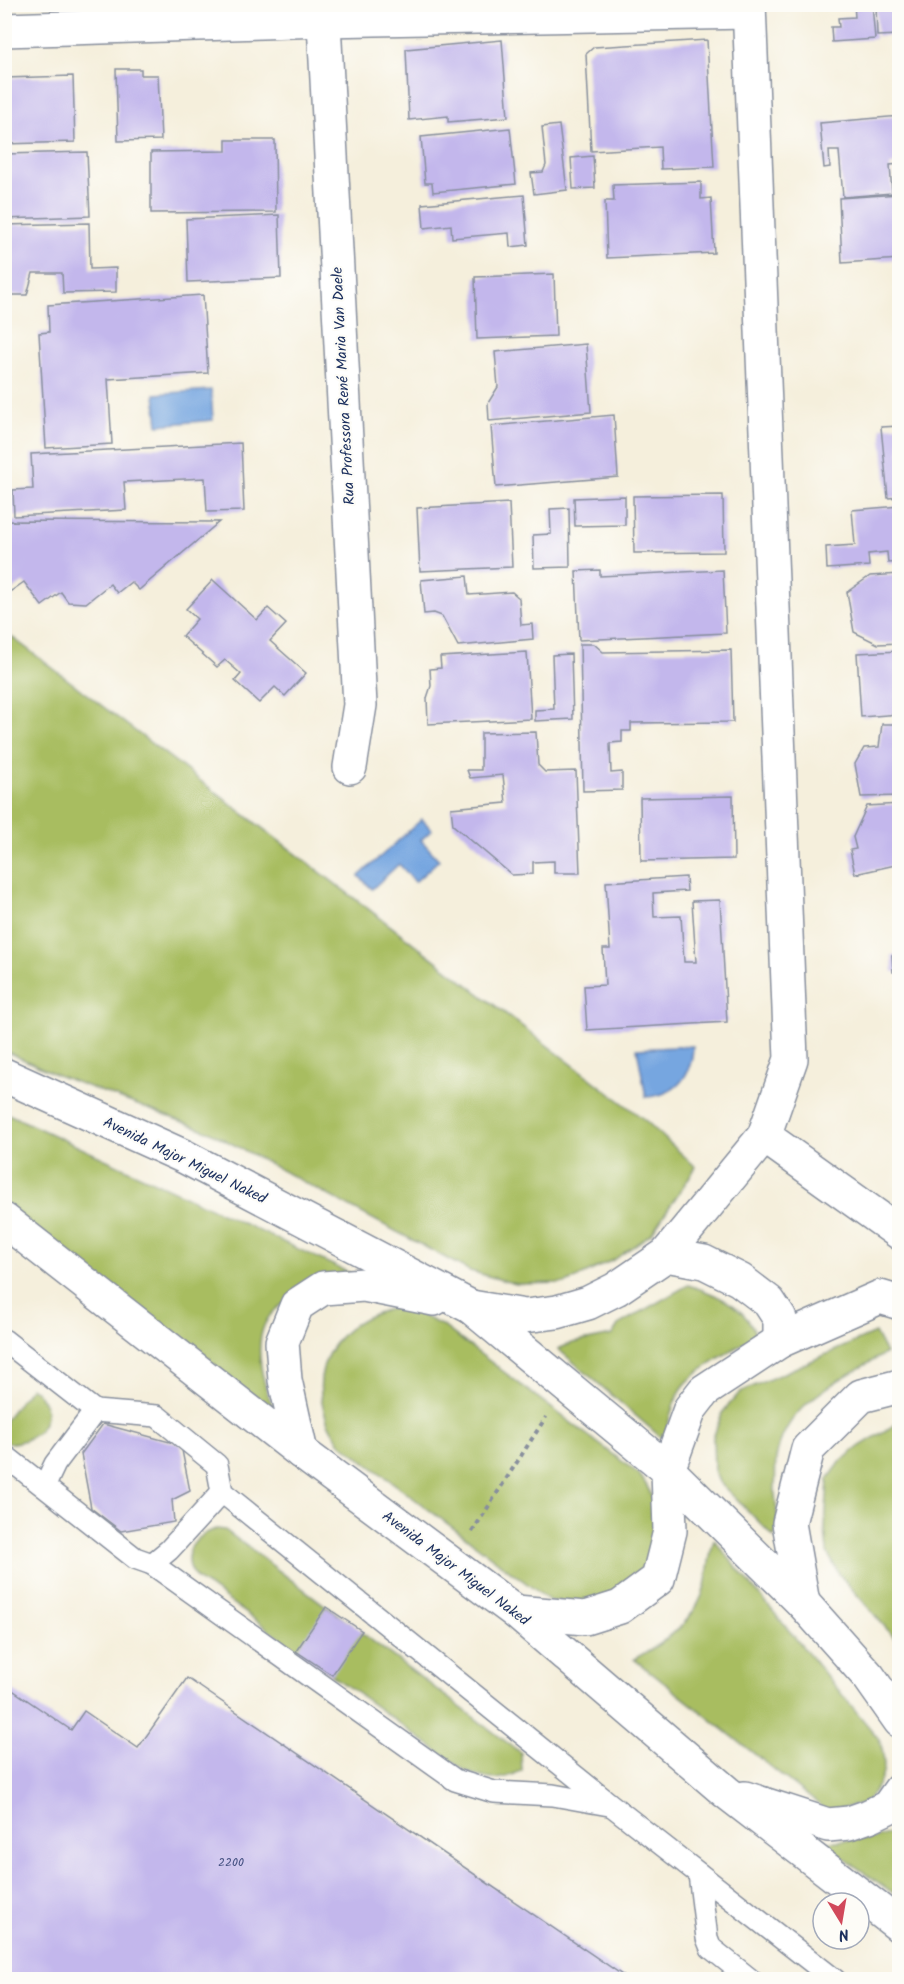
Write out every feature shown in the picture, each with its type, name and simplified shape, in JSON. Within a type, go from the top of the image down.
[{"type":"street","points":[[4,30],[323,12],[749,8],[791,1059],[764,1136],[666,1255],[588,1304],[557,1312],[525,1316],[364,1285],[323,1288],[297,1305],[282,1342],[285,1380],[301,1452]]},
{"type":"street","name":"Rua Professora René Maria Van Daele","points":[[323,12],[360,705],[350,767]]},
{"type":"street","name":"Avenida Major Miguel Naked","points":[[4,1075],[185,1156],[471,1307],[565,1382],[668,1470],[803,1603],[869,1677],[900,1721]]},
{"type":"street","points":[[764,1136],[900,1233]]},
{"type":"street","name":"Avenida Major Miguel Naked","points":[[4,1220],[301,1452],[516,1612],[726,1792],[900,1926]]},
{"type":"street","points":[[666,1255],[704,1262],[747,1285],[769,1302],[780,1319],[780,1341]]},
{"type":"street","points":[[516,1612],[585,1618],[620,1607],[658,1579],[670,1531],[668,1470],[690,1409],[704,1391],[780,1341],[880,1297],[900,1303]]},
{"type":"street","points":[[803,1603],[789,1523],[808,1449],[861,1396],[900,1386]]},
{"type":"street","points":[[726,1792],[828,1825],[849,1823],[888,1807],[900,1790]]},
{"type":"lane","points":[[4,1340],[95,1411],[157,1416],[217,1465],[222,1492],[611,1805],[835,1980]]},
{"type":"lane","points":[[45,1485],[55,1464],[95,1411]]},
{"type":"lane","points":[[4,1455],[135,1558],[152,1564],[456,1780],[494,1792],[553,1795],[611,1805]]},
{"type":"lane","points":[[152,1564],[222,1492]]},
{"type":"lane","points":[[869,1677],[900,1688]]},
{"type":"lane","points":[[699,1874],[707,1938],[711,1948],[751,1980]]},
{"type":"path","points":[[449,1561],[473,1532],[549,1413],[565,1382]]},
{"type":"green space","points":[[4,631],[645,1120],[696,1167],[652,1233],[615,1259],[566,1283],[516,1284],[470,1271],[210,1132],[57,1075],[5,1051]]},
{"type":"green space","points":[[4,1112],[352,1274],[287,1302],[268,1318],[262,1333],[261,1367],[271,1401],[284,1431],[5,1208]]},
{"type":"green space","points":[[688,1285],[709,1292],[738,1309],[752,1326],[756,1336],[707,1366],[689,1380],[673,1406],[664,1440],[558,1349],[572,1343],[612,1335],[618,1325]]},
{"type":"green space","points":[[395,1308],[413,1311],[443,1326],[639,1474],[654,1500],[657,1524],[642,1575],[596,1602],[550,1601],[339,1442],[327,1420],[321,1397],[321,1378],[325,1361],[333,1346],[344,1333],[359,1322]]},
{"type":"green space","points":[[875,1333],[886,1353],[818,1394],[803,1407],[781,1439],[776,1459],[775,1493],[778,1519],[774,1537],[719,1482],[714,1470],[713,1438],[722,1413],[740,1392]]},
{"type":"green space","points":[[31,1387],[41,1396],[45,1406],[46,1416],[43,1425],[28,1438],[5,1443],[5,1420]]},
{"type":"green space","points":[[899,1422],[899,1643],[839,1574],[827,1552],[825,1527],[828,1479],[841,1461],[860,1446]]},
{"type":"green space","points":[[217,1529],[225,1530],[521,1753],[522,1770],[508,1777],[495,1779],[467,1772],[198,1579],[191,1571],[188,1554],[198,1539]]},
{"type":"green space","points":[[714,1540],[879,1739],[884,1758],[883,1774],[876,1789],[864,1804],[827,1811],[634,1659],[677,1630],[694,1610],[705,1586]]},
{"type":"green space","points":[[899,1830],[899,1897],[821,1842],[875,1838]]},
{"type":"water","points":[[211,390],[213,420],[158,425],[155,394]]},
{"type":"water","points":[[422,819],[432,830],[421,840],[439,860],[415,882],[399,864],[372,889],[359,876]]},
{"type":"water","points":[[693,1046],[690,1066],[681,1082],[666,1092],[646,1097],[637,1049]]},
{"type":"building","points":[[854,4],[872,4],[875,39],[832,42],[831,27],[839,27],[838,18],[855,17]]},
{"type":"building","points":[[876,4],[900,4],[900,35],[877,36]]},
{"type":"building","points":[[502,40],[508,117],[448,122],[448,116],[409,120],[406,49]]},
{"type":"building","points":[[707,40],[714,167],[661,169],[660,147],[591,151],[586,54],[594,47]]},
{"type":"building","points":[[116,69],[141,69],[141,75],[158,75],[161,140],[118,141]]},
{"type":"building","points":[[73,76],[75,142],[4,144],[4,78]]},
{"type":"building","points":[[900,116],[900,164],[890,165],[892,193],[843,197],[839,151],[829,151],[830,167],[824,168],[820,123]]},
{"type":"building","points":[[559,125],[567,190],[534,194],[531,173],[543,172],[546,165],[542,127]]},
{"type":"building","points":[[510,128],[516,184],[433,192],[432,183],[425,183],[421,137]]},
{"type":"building","points":[[226,140],[275,140],[276,212],[151,213],[151,152],[226,151]]},
{"type":"building","points":[[87,152],[90,216],[4,219],[4,154]]},
{"type":"building","points":[[593,156],[595,188],[573,189],[571,158]]},
{"type":"building","points":[[701,182],[701,199],[711,198],[714,253],[607,258],[605,201],[614,201],[613,185]]},
{"type":"building","points":[[900,194],[900,259],[842,263],[839,198]]},
{"type":"building","points":[[524,195],[528,245],[510,247],[509,233],[452,238],[451,225],[424,228],[422,204]]},
{"type":"building","points":[[279,215],[281,278],[188,282],[186,219]]},
{"type":"building","points":[[89,223],[90,269],[116,268],[116,292],[63,293],[62,273],[33,273],[27,295],[4,295],[4,225]]},
{"type":"building","points":[[554,274],[556,336],[477,339],[475,277]]},
{"type":"building","points":[[203,295],[208,373],[108,379],[112,444],[46,448],[39,333],[49,332],[48,305]]},
{"type":"building","points":[[586,344],[591,412],[489,421],[488,403],[498,387],[495,352]]},
{"type":"building","points":[[614,415],[618,477],[496,487],[491,426]]},
{"type":"building","points":[[900,426],[900,497],[888,498],[881,427]]},
{"type":"building","points":[[241,443],[244,511],[207,512],[205,478],[124,482],[126,510],[14,516],[13,490],[33,489],[31,454]]},
{"type":"building","points":[[723,495],[724,552],[634,553],[633,496]]},
{"type":"building","points":[[625,496],[625,525],[575,526],[574,498]]},
{"type":"building","points":[[509,503],[512,567],[420,571],[417,508]]},
{"type":"building","points":[[900,506],[900,562],[888,563],[887,552],[868,554],[869,566],[827,569],[826,547],[855,545],[852,510]]},
{"type":"building","points":[[569,508],[570,567],[534,568],[533,535],[551,534],[550,509]]},
{"type":"building","points":[[4,521],[219,522],[139,590],[131,582],[117,593],[110,584],[86,603],[68,602],[61,592],[42,606],[24,582],[11,591],[4,586]]},
{"type":"building","points":[[600,570],[600,576],[723,570],[726,633],[579,640],[576,571]]},
{"type":"building","points":[[900,574],[900,643],[878,644],[854,632],[847,592],[870,576]]},
{"type":"building","points":[[467,576],[469,595],[512,592],[519,598],[521,625],[532,624],[533,639],[458,646],[442,616],[434,613],[424,614],[421,580]]},
{"type":"building","points":[[213,580],[257,620],[268,608],[286,624],[270,641],[306,673],[285,696],[275,687],[259,703],[235,681],[241,674],[225,660],[217,667],[182,636],[197,619],[186,609]]},
{"type":"building","points":[[580,644],[594,644],[603,652],[731,650],[733,722],[631,723],[631,731],[622,731],[622,742],[610,743],[611,773],[622,772],[622,790],[583,791]]},
{"type":"building","points":[[900,651],[900,714],[861,717],[857,653]]},
{"type":"building","points":[[527,652],[531,719],[428,724],[427,698],[431,686],[430,669],[441,668],[440,657]]},
{"type":"building","points":[[571,654],[573,719],[535,721],[535,710],[554,709],[552,655]]},
{"type":"building","points":[[882,724],[900,724],[900,796],[861,797],[855,764],[864,748],[879,747]]},
{"type":"building","points":[[536,732],[538,765],[545,772],[576,771],[580,873],[554,873],[554,861],[533,862],[533,874],[512,875],[453,825],[451,808],[506,803],[503,775],[470,778],[467,770],[481,770],[481,733]]},
{"type":"building","points":[[733,796],[734,859],[641,861],[640,798]]},
{"type":"building","points":[[900,804],[900,864],[855,874],[850,850],[856,849],[853,837],[867,806]]},
{"type":"building","points":[[686,877],[687,891],[653,893],[654,917],[681,916],[684,962],[696,962],[692,901],[720,900],[727,1022],[587,1030],[584,986],[605,985],[603,949],[610,949],[606,882]]},
{"type":"building","points":[[892,955],[900,955],[900,972],[893,972]]},
{"type":"building","points":[[103,1424],[181,1445],[190,1491],[172,1500],[174,1522],[121,1531],[91,1508],[81,1454]]},
{"type":"building","points":[[326,1607],[362,1631],[332,1675],[296,1651]]},
{"type":"building","points":[[187,1678],[625,1977],[623,1980],[5,1980],[5,1685],[71,1730],[84,1711],[138,1748]]}]
